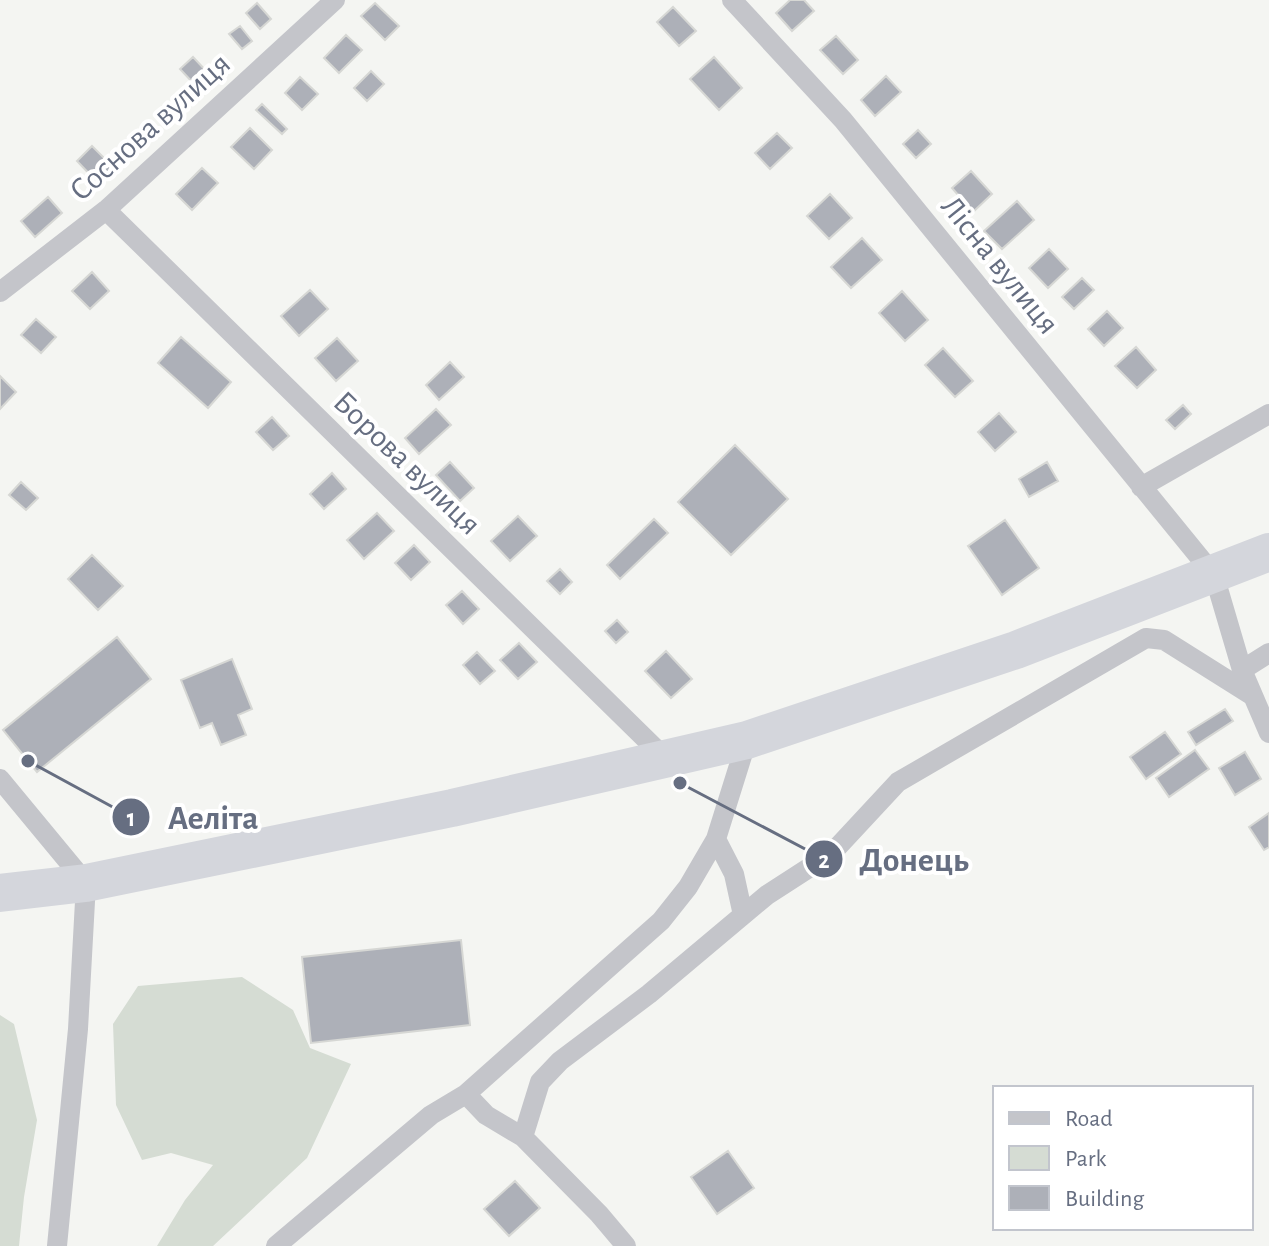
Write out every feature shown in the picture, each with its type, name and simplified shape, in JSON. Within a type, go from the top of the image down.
[{"type":"highway","points":[[0,893],[86,883],[452,808],[747,740],[1016,650],[1269,552]]},
{"type":"street","name":"Соснова вулиця","points":[[0,292],[106,210],[335,0]]},
{"type":"street","name":"Лісна вулиця","points":[[732,0],[843,120],[1214,575]]},
{"type":"street","name":"Борова вулиця","points":[[106,210],[666,759]]},
{"type":"street","points":[[1141,487],[1269,414]]},
{"type":"street","points":[[1214,575],[1242,670],[1269,733]]},
{"type":"street","points":[[523,1137],[540,1082],[560,1061],[649,994],[767,895],[832,853],[898,782],[1146,638],[1164,640],[1253,696]]},
{"type":"street","points":[[1242,670],[1269,653]]},
{"type":"street","points":[[276,1246],[431,1115],[466,1094],[661,921],[688,887],[716,839],[747,740]]},
{"type":"street","points":[[0,779],[86,883],[78,1029],[57,1246]]},
{"type":"street","points":[[716,839],[734,874],[743,915]]},
{"type":"street","points":[[466,1094],[486,1115],[523,1137],[626,1246]]},
{"type":"green space","points":[[242,977],[293,1010],[310,1048],[351,1064],[307,1158],[213,1246],[157,1246],[185,1200],[213,1165],[171,1153],[142,1160],[116,1105],[113,1024],[138,986]]},
{"type":"green space","points":[[0,1015],[14,1024],[37,1120],[19,1246],[0,1246]]},
{"type":"building","points":[[790,0],[804,0],[814,11],[792,31],[776,13]]},
{"type":"building","points":[[257,3],[271,19],[260,29],[246,13]]},
{"type":"building","points":[[375,3],[399,26],[385,40],[361,16]]},
{"type":"building","points":[[673,7],[696,31],[679,46],[657,22]]},
{"type":"building","points":[[240,26],[252,41],[242,49],[229,34]]},
{"type":"building","points":[[346,35],[362,50],[339,73],[324,58]]},
{"type":"building","points":[[836,36],[858,60],[843,74],[820,50]]},
{"type":"building","points":[[193,57],[209,74],[196,86],[180,69]]},
{"type":"building","points":[[714,57],[742,88],[719,110],[690,79]]},
{"type":"building","points":[[371,71],[384,84],[367,101],[354,88]]},
{"type":"building","points":[[886,76],[901,92],[875,116],[861,100]]},
{"type":"building","points":[[300,77],[318,94],[302,110],[285,93]]},
{"type":"building","points":[[262,104],[287,129],[282,134],[256,110]]},
{"type":"building","points":[[250,128],[272,150],[254,169],[231,147]]},
{"type":"building","points":[[918,130],[931,144],[916,158],[903,144]]},
{"type":"building","points":[[777,133],[792,148],[770,169],[755,153]]},
{"type":"building","points":[[92,146],[114,168],[98,183],[77,161]]},
{"type":"building","points":[[202,168],[218,183],[192,210],[176,194]]},
{"type":"building","points":[[971,171],[992,194],[973,212],[952,188]]},
{"type":"building","points":[[830,194],[852,218],[829,239],[807,216]]},
{"type":"building","points":[[48,197],[62,213],[35,237],[21,221]]},
{"type":"building","points":[[1017,201],[1034,220],[1002,249],[984,231]]},
{"type":"building","points":[[862,238],[882,260],[851,288],[831,267]]},
{"type":"building","points":[[1049,249],[1068,269],[1048,288],[1029,268]]},
{"type":"building","points":[[92,272],[109,291],[90,309],[72,291]]},
{"type":"building","points":[[1082,278],[1094,290],[1074,309],[1062,297]]},
{"type":"building","points":[[310,290],[328,309],[299,336],[281,316]]},
{"type":"building","points":[[902,291],[928,320],[905,341],[879,313]]},
{"type":"building","points":[[1107,311],[1123,328],[1104,346],[1088,329]]},
{"type":"building","points":[[36,319],[56,337],[41,353],[21,335]]},
{"type":"building","points":[[181,337],[231,382],[208,408],[158,363]]},
{"type":"building","points":[[337,338],[358,361],[336,381],[315,358]]},
{"type":"building","points":[[1136,347],[1156,370],[1137,388],[1115,366]]},
{"type":"building","points":[[943,348],[973,381],[955,397],[925,365]]},
{"type":"building","points":[[450,362],[464,377],[439,400],[426,385]]},
{"type":"building","points":[[0,376],[16,392],[0,409]]},
{"type":"building","points":[[1183,405],[1191,414],[1175,429],[1166,420]]},
{"type":"building","points":[[436,409],[451,425],[419,454],[405,438]]},
{"type":"building","points":[[999,413],[1016,432],[995,451],[978,432]]},
{"type":"building","points":[[272,417],[289,436],[273,450],[256,432]]},
{"type":"building","points":[[735,445],[788,499],[731,555],[678,502]]},
{"type":"building","points":[[450,462],[474,488],[460,501],[436,475]]},
{"type":"building","points":[[1047,462],[1058,481],[1029,497],[1019,479]]},
{"type":"building","points":[[332,473],[346,489],[324,509],[310,494]]},
{"type":"building","points":[[21,482],[38,498],[26,510],[9,495]]},
{"type":"building","points":[[377,513],[394,531],[364,559],[347,540]]},
{"type":"building","points":[[518,516],[537,536],[510,561],[491,541]]},
{"type":"building","points":[[654,519],[668,533],[620,579],[607,565]]},
{"type":"building","points":[[1005,520],[1039,568],[1002,595],[968,546]]},
{"type":"building","points":[[414,545],[430,562],[411,580],[395,563]]},
{"type":"building","points":[[92,555],[123,586],[98,610],[68,579]]},
{"type":"building","points":[[560,569],[572,582],[560,594],[547,581]]},
{"type":"building","points":[[462,591],[479,609],[463,624],[446,605]]},
{"type":"building","points":[[617,620],[628,632],[616,643],[605,631]]},
{"type":"building","points":[[117,637],[151,679],[37,772],[3,730]]},
{"type":"building","points":[[519,643],[537,662],[518,679],[500,660]]},
{"type":"building","points":[[666,651],[692,679],[671,698],[645,671]]},
{"type":"building","points":[[477,652],[495,671],[480,684],[463,665]]},
{"type":"building","points":[[232,659],[252,709],[238,715],[246,735],[221,745],[212,723],[200,728],[181,680]]},
{"type":"building","points":[[1225,709],[1233,721],[1196,745],[1188,732]]},
{"type":"building","points":[[1165,732],[1181,754],[1146,779],[1130,757]]},
{"type":"building","points":[[1195,750],[1209,769],[1169,797],[1156,778]]},
{"type":"building","points":[[1245,752],[1261,779],[1235,795],[1219,768]]},
{"type":"building","points":[[1269,813],[1269,847],[1264,850],[1249,827]]},
{"type":"building","points":[[461,940],[470,1025],[311,1043],[302,957]]},
{"type":"building","points":[[728,1151],[754,1188],[717,1214],[691,1177]]},
{"type":"building","points":[[515,1181],[540,1208],[509,1236],[484,1209]]},
{"type":"place","name":"Аеліта","points":[[28,761]]},
{"type":"place","name":"Донець","points":[[680,783]]}]
